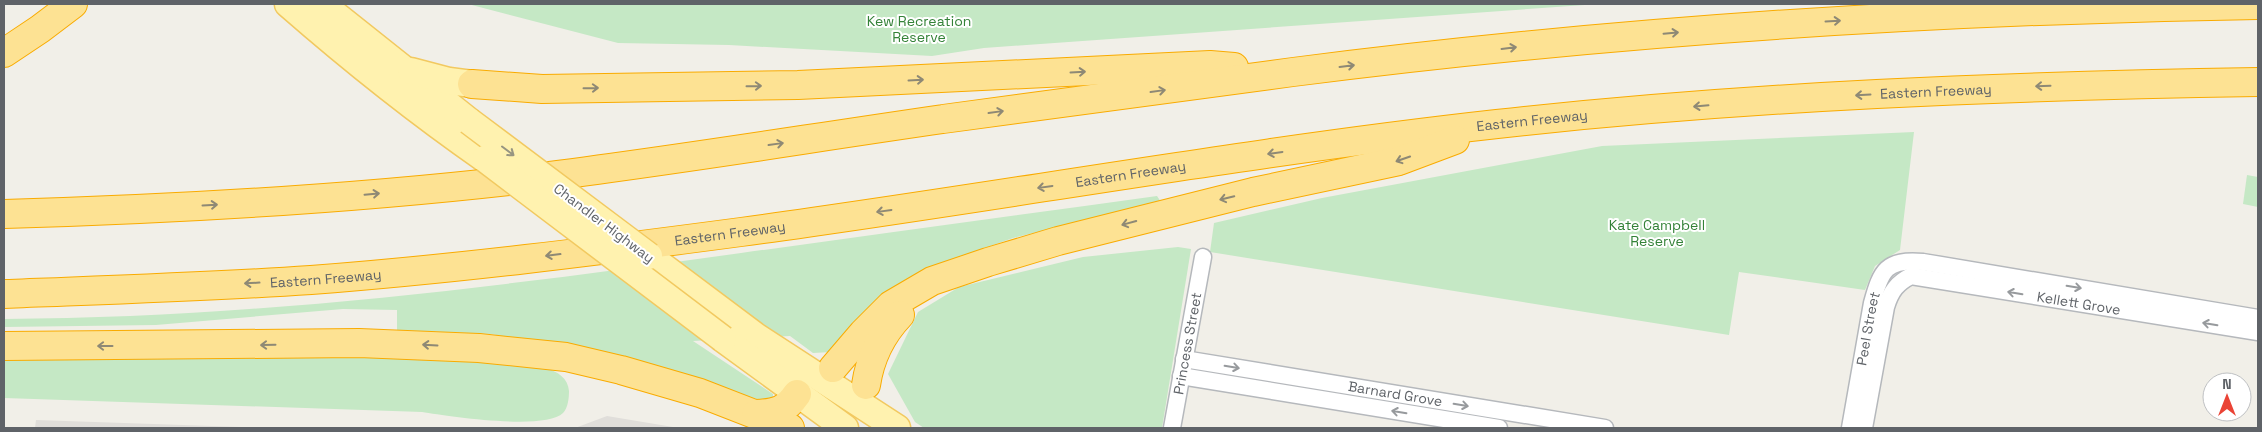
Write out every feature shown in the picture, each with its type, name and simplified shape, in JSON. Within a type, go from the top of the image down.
[{"type":"highway","points":[[4,53],[40,30],[73,4]]},
{"type":"highway","points":[[4,214],[302,200],[525,179],[948,118],[1299,72],[1548,43],[1784,24],[1985,13],[2258,5]]},
{"type":"highway","points":[[469,110],[542,89],[798,85],[1210,65],[1299,72]]},
{"type":"highway","name":"Eastern Freeway","points":[[4,294],[154,289],[312,280],[483,264],[748,231],[1323,146],[1498,124],[1792,99],[1929,91],[2092,84],[2258,82]]},
{"type":"highway","points":[[827,374],[867,328],[891,305],[932,281],[961,270],[1058,241],[1186,208],[1399,161],[1498,124]]},
{"type":"highway","points":[[867,397],[870,365],[881,339],[894,321],[908,306],[928,290],[961,270]]},
{"type":"highway","points":[[4,346],[359,343],[479,348],[566,357],[662,381],[790,428]]},
{"type":"highway","points":[[756,414],[777,411],[788,406],[797,394]]},
{"type":"main road","name":"Chandler Highway","points":[[288,4],[337,46],[433,122],[485,159],[722,339],[845,428]]},
{"type":"main road","points":[[322,4],[405,70],[448,81],[469,110],[466,132],[485,159]]},
{"type":"main road","name":"Chandler Highway","points":[[469,110],[757,337],[867,397],[897,428]]},
{"type":"main road","points":[[797,394],[827,374]]},
{"type":"street","name":"Princess Street","points":[[1172,428],[1203,257]]},
{"type":"street","name":"Peel Street","points":[[1850,428],[1872,303],[1878,282],[1888,267],[1906,261],[1923,262]]},
{"type":"street","name":"Kellett Grove","points":[[1923,262],[2258,318]]},
{"type":"street","name":"Kellett Grove","points":[[1901,281],[1911,276],[2258,332]]},
{"type":"street","name":"Peel Street","points":[[1864,428],[1886,306],[1891,292],[1901,281]]},
{"type":"street","name":"Barnard Grove","points":[[1184,359],[1605,428]]},
{"type":"street","name":"Barnard Grove","points":[[1181,376],[1499,428]]},
{"type":"shaded area","points":[[607,416],[679,428],[575,428]]},
{"type":"shaded area","points":[[36,420],[274,428],[35,428]]},
{"type":"green space","name":"Kew Recreation Reserve","points":[[468,4],[1599,4],[984,48],[932,56],[729,45],[618,43]]},
{"type":"green space","name":"Kate Campbell Reserve","points":[[1914,132],[1900,250],[1875,266],[1865,290],[1739,272],[1729,335],[1210,252],[1214,223],[1322,198],[1602,146]]},
{"type":"green space","points":[[2247,175],[2258,177],[2258,207],[2243,204]]},
{"type":"green space","points":[[1157,196],[1161,202],[1013,238],[962,256],[890,291],[831,352],[813,353],[790,336],[693,341],[773,394],[773,401],[763,401],[604,355],[491,334],[397,330],[397,310],[343,309],[156,325],[4,327],[4,319],[189,313],[281,307],[466,289],[649,266]]},
{"type":"green space","points":[[1178,247],[1191,249],[1162,428],[924,428],[915,422],[888,374],[918,312],[959,287],[1083,257]]},
{"type":"green space","points":[[326,354],[437,356],[546,368],[555,371],[567,382],[569,391],[568,403],[563,413],[553,418],[517,422],[473,419],[422,412],[4,398],[4,358],[169,359]]}]
